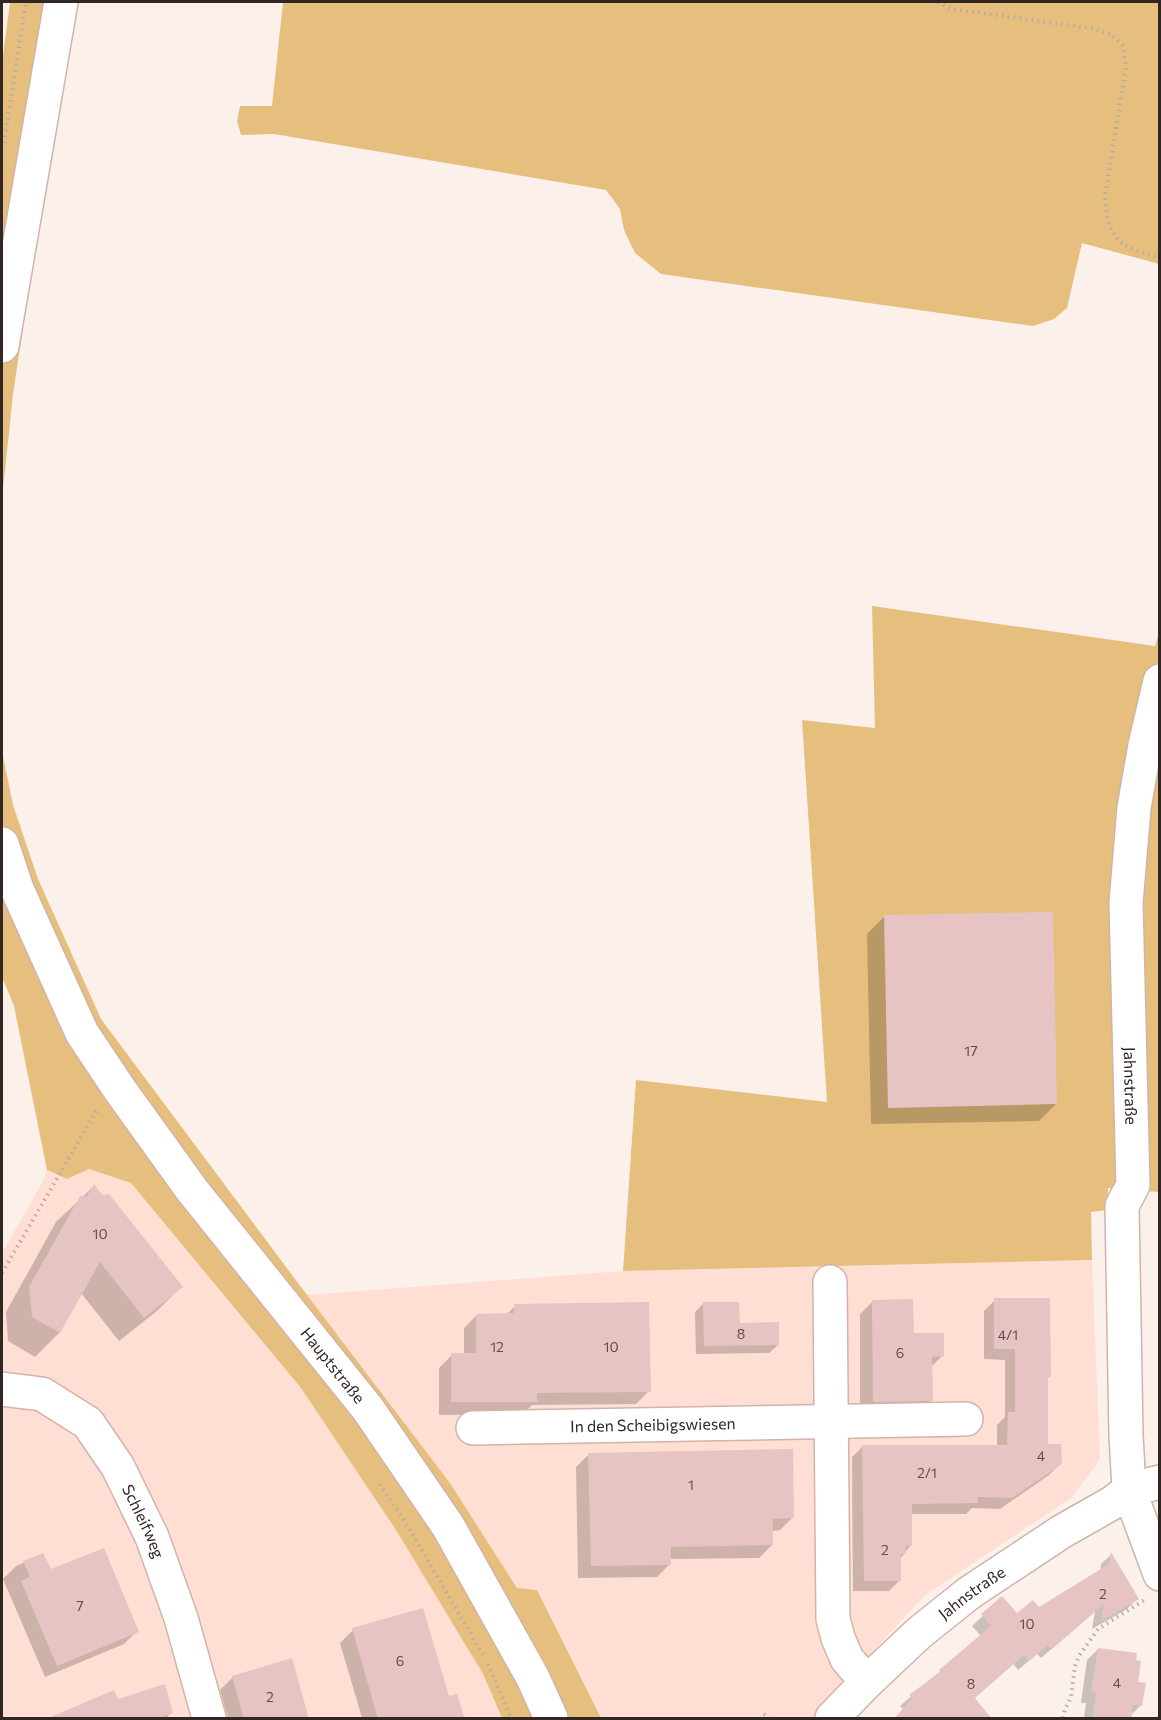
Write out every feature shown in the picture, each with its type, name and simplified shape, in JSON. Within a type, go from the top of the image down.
[{"type":"street","points":[[2,346],[61,2]]},
{"type":"street","name":"Jahnstraße","points":[[832,1719],[919,1633],[969,1593],[1061,1532],[1144,1486],[1126,1424],[1122,1206],[1133,1185],[1126,903],[1134,808],[1160,681]]},
{"type":"street","name":"Hauptstraße","points":[[2,844],[17,889],[82,1033],[108,1105],[192,1190],[368,1409],[448,1526],[533,1678],[551,1719]]},
{"type":"street","points":[[830,1282],[833,1619],[847,1659],[867,1682]]},
{"type":"street","name":"Schleifweg","points":[[2,1389],[42,1394],[88,1423],[118,1467],[152,1537],[181,1618],[209,1719]]},
{"type":"street","name":"In den Scheibigswiesen","points":[[473,1428],[966,1419]]},
{"type":"street","points":[[1144,1486],[1155,1585]]},
{"type":"path","points":[[4,147],[26,2]]},
{"type":"path","points":[[938,2],[952,9],[1090,28],[1111,34],[1123,46],[1126,66],[1105,197],[1106,217],[1113,234],[1123,244],[1141,253],[1160,258]]},
{"type":"path","points":[[2,1273],[108,1105]]},
{"type":"path","points":[[375,1476],[406,1523],[489,1665],[512,1719]]},
{"type":"path","points":[[1064,1719],[1079,1656],[1098,1629],[1155,1585]]},
{"type":"path","points":[[764,1714],[769,1719]]},
{"type":"shaded area","points":[[10,2],[72,2],[13,394],[2,499],[2,63]]},
{"type":"shaded area","points":[[283,2],[1159,2],[1159,264],[1082,243],[1067,308],[1054,319],[1033,326],[661,274],[635,253],[624,230],[620,209],[606,190],[274,134],[241,135],[237,121],[240,106],[272,106]]},
{"type":"shaded area","points":[[872,606],[1155,646],[1159,633],[1159,1192],[1108,1188],[1108,1210],[1091,1212],[1092,1260],[623,1271],[636,1080],[827,1102],[802,720],[875,728]]},
{"type":"shaded area","points":[[2,751],[13,805],[38,879],[101,1019],[450,1483],[517,1588],[537,1590],[601,1718],[502,1718],[483,1674],[396,1530],[301,1388],[131,1183],[89,1169],[67,1179],[47,1170],[14,1006],[2,977]]},
{"type":"shaded area","points":[[89,1169],[131,1183],[301,1387],[396,1530],[483,1674],[502,1718],[2,1718],[2,1253],[47,1170],[67,1179]]},
{"type":"shaded area","points":[[1092,1260],[1100,1460],[1071,1498],[924,1596],[813,1718],[601,1718],[537,1590],[517,1588],[450,1483],[307,1295],[623,1271]]},
{"type":"building","points":[[1053,912],[1057,1104],[888,1108],[884,915]]},
{"type":"building","points":[[94,1184],[102,1195],[109,1194],[183,1287],[144,1318],[100,1262],[60,1333],[32,1317],[29,1287],[80,1196],[87,1196]]},
{"type":"building","points":[[994,1298],[1050,1298],[1051,1377],[1048,1377],[1048,1444],[1061,1444],[1062,1464],[1012,1498],[978,1497],[978,1503],[912,1504],[912,1546],[906,1546],[906,1554],[901,1554],[901,1581],[864,1581],[862,1445],[1007,1445],[1008,1412],[1015,1412],[1015,1349],[994,1349]]},
{"type":"building","points":[[913,1299],[914,1333],[944,1333],[944,1356],[932,1357],[933,1401],[873,1402],[872,1300]]},
{"type":"building","points":[[649,1302],[651,1392],[537,1393],[537,1402],[451,1402],[451,1353],[476,1353],[476,1314],[514,1313],[514,1304]]},
{"type":"building","points":[[703,1302],[739,1302],[740,1323],[779,1322],[779,1345],[704,1346]]},
{"type":"building","points":[[793,1449],[794,1518],[773,1519],[773,1545],[671,1547],[671,1565],[591,1566],[588,1453]]},
{"type":"building","points":[[104,1548],[139,1632],[57,1666],[21,1581],[30,1577],[23,1561],[43,1553],[51,1569]]},
{"type":"building","points":[[1111,1552],[1139,1599],[1101,1621],[1104,1604],[1052,1649],[1048,1645],[1029,1661],[1024,1655],[975,1698],[992,1719],[894,1719],[912,1698],[909,1695],[940,1672],[939,1670],[991,1626],[981,1614],[1002,1596],[1017,1613],[1033,1600],[1039,1607],[1109,1564]]},
{"type":"building","points":[[423,1608],[449,1696],[457,1694],[465,1719],[378,1719],[352,1628]]},
{"type":"building","points":[[1098,1648],[1137,1653],[1136,1660],[1141,1661],[1138,1682],[1146,1683],[1142,1706],[1133,1705],[1131,1719],[1092,1719],[1096,1693],[1091,1692]]},
{"type":"building","points":[[292,1658],[309,1719],[244,1719],[232,1676]]},
{"type":"building","points":[[165,1684],[173,1713],[156,1719],[46,1719],[114,1690],[118,1699]]}]
